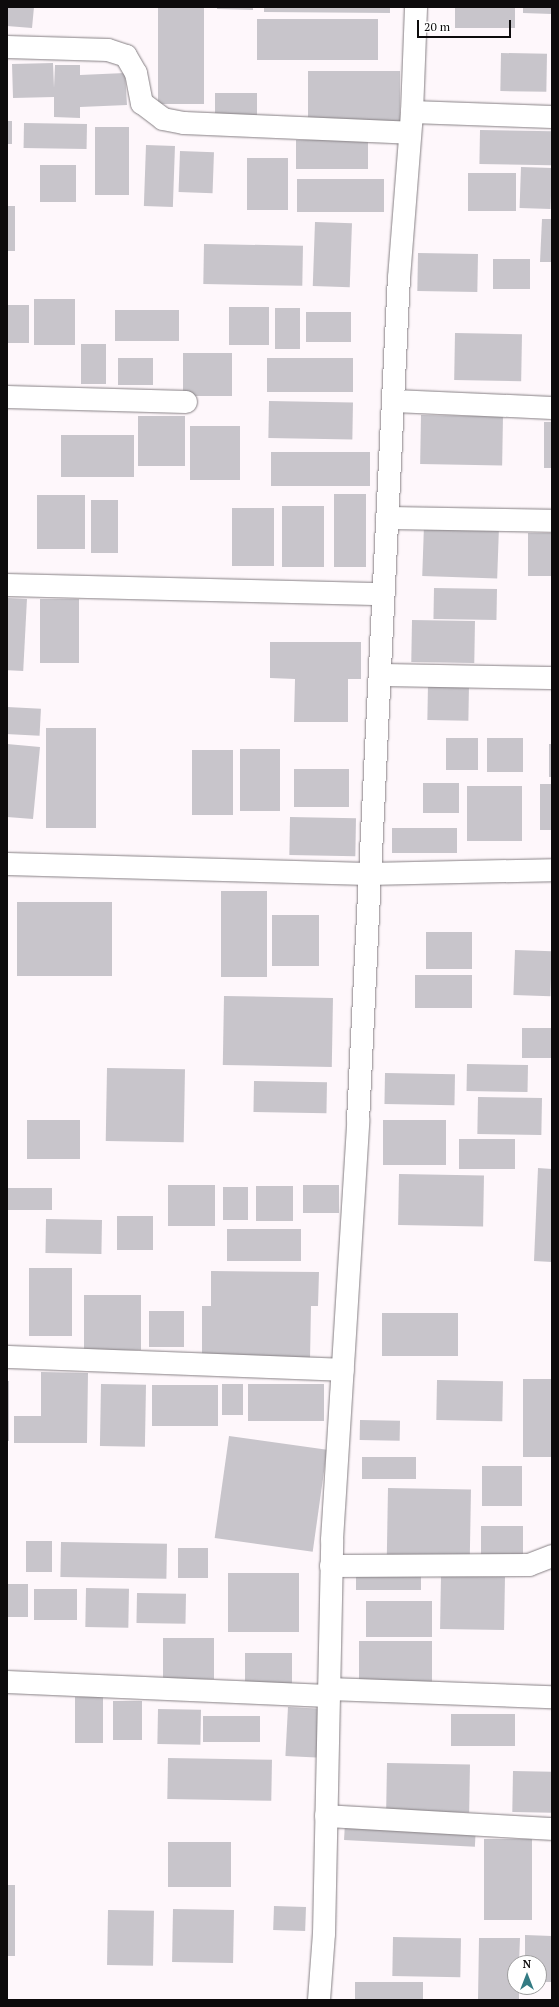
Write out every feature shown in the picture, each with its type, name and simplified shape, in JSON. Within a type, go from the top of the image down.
[{"type":"street","points":[[319,2000],[324,1934],[331,1566],[358,1121],[368,874],[381,675],[382,594],[394,401],[399,278],[411,122],[416,7]]},
{"type":"street","points":[[7,47],[108,50],[126,56],[136,73],[142,103],[163,119],[184,123],[411,122],[552,117]]},
{"type":"street","points":[[7,397],[186,402]]},
{"type":"street","points":[[394,401],[552,408]]},
{"type":"street","points":[[387,518],[552,521]]},
{"type":"street","points":[[7,585],[382,594]]},
{"type":"street","points":[[381,675],[552,678]]},
{"type":"street","points":[[7,864],[368,874],[552,870]]},
{"type":"street","points":[[7,1356],[342,1370]]},
{"type":"street","points":[[331,1566],[529,1566],[552,1556]]},
{"type":"street","points":[[7,1682],[552,1697]]},
{"type":"street","points":[[326,1816],[552,1828]]},
{"type":"building","points":[[7,7],[34,7],[32,28],[7,26]]},
{"type":"building","points":[[158,7],[204,7],[204,104],[158,104]]},
{"type":"building","points":[[217,7],[253,7],[253,10],[217,9]]},
{"type":"building","points":[[264,7],[390,7],[390,13],[264,12]]},
{"type":"building","points":[[455,7],[515,7],[515,28],[455,28]]},
{"type":"building","points":[[523,7],[552,7],[552,14],[523,13]]},
{"type":"building","points":[[257,19],[378,19],[378,60],[257,60]]},
{"type":"building","points":[[501,53],[547,54],[546,92],[500,91]]},
{"type":"building","points":[[53,63],[54,88],[55,65],[80,65],[80,75],[125,73],[127,105],[80,107],[80,118],[54,117],[54,97],[13,98],[12,64]]},
{"type":"building","points":[[308,71],[400,71],[400,121],[308,121]]},
{"type":"building","points":[[215,93],[257,93],[257,115],[215,115]]},
{"type":"building","points":[[7,121],[12,121],[12,144],[7,144]]},
{"type":"building","points":[[24,123],[87,124],[87,149],[24,148]]},
{"type":"building","points":[[95,127],[129,127],[129,195],[95,195]]},
{"type":"building","points":[[480,130],[552,131],[551,165],[479,164]]},
{"type":"building","points":[[296,140],[368,140],[368,169],[296,169]]},
{"type":"building","points":[[146,145],[175,146],[173,207],[144,206]]},
{"type":"building","points":[[180,151],[214,152],[213,193],[179,192]]},
{"type":"building","points":[[247,158],[288,158],[288,210],[247,210]]},
{"type":"building","points":[[40,165],[76,165],[76,202],[40,202]]},
{"type":"building","points":[[521,167],[552,168],[551,209],[520,208]]},
{"type":"building","points":[[468,173],[516,173],[516,211],[468,211]]},
{"type":"building","points":[[297,179],[384,179],[384,212],[297,212]]},
{"type":"building","points":[[7,206],[15,206],[15,251],[7,251]]},
{"type":"building","points":[[542,219],[552,219],[552,262],[540,262]]},
{"type":"building","points":[[315,222],[352,223],[350,287],[313,286]]},
{"type":"building","points":[[204,244],[303,246],[302,286],[203,284]]},
{"type":"building","points":[[418,253],[478,254],[477,292],[417,291]]},
{"type":"building","points":[[493,259],[530,259],[530,289],[493,289]]},
{"type":"building","points":[[34,299],[75,299],[75,345],[34,345]]},
{"type":"building","points":[[7,305],[29,305],[29,343],[7,343]]},
{"type":"building","points":[[229,307],[269,307],[269,345],[229,345]]},
{"type":"building","points":[[275,308],[300,308],[300,349],[275,349]]},
{"type":"building","points":[[115,310],[179,310],[179,341],[115,341]]},
{"type":"building","points":[[306,312],[351,312],[351,342],[306,342]]},
{"type":"building","points":[[455,333],[522,334],[521,381],[454,380]]},
{"type":"building","points":[[81,344],[106,344],[106,384],[81,384]]},
{"type":"building","points":[[183,353],[232,353],[232,396],[183,396]]},
{"type":"building","points":[[118,358],[153,358],[153,385],[118,385]]},
{"type":"building","points":[[267,358],[353,358],[353,392],[267,392]]},
{"type":"building","points":[[269,401],[353,402],[352,439],[268,438]]},
{"type":"building","points":[[421,415],[503,416],[502,465],[420,464]]},
{"type":"building","points":[[138,416],[185,416],[185,466],[138,466]]},
{"type":"building","points":[[544,422],[552,422],[552,468],[544,468]]},
{"type":"building","points":[[190,426],[240,426],[240,480],[190,480]]},
{"type":"building","points":[[61,435],[134,435],[134,477],[61,477]]},
{"type":"building","points":[[271,452],[370,452],[370,486],[271,486]]},
{"type":"building","points":[[334,494],[366,494],[366,567],[334,567]]},
{"type":"building","points":[[37,495],[85,495],[85,549],[37,549]]},
{"type":"building","points":[[91,500],[118,500],[118,553],[91,553]]},
{"type":"building","points":[[282,506],[324,506],[324,567],[282,567]]},
{"type":"building","points":[[232,508],[274,508],[274,566],[232,566]]},
{"type":"building","points":[[424,525],[499,528],[497,579],[422,576]]},
{"type":"building","points":[[528,533],[552,533],[552,576],[528,576]]},
{"type":"building","points":[[434,588],[497,589],[496,620],[433,619]]},
{"type":"building","points":[[7,598],[27,599],[23,671],[7,670]]},
{"type":"building","points":[[40,599],[79,599],[79,663],[40,663]]},
{"type":"building","points":[[412,620],[475,621],[474,663],[411,662]]},
{"type":"building","points":[[270,642],[361,642],[361,679],[348,679],[348,722],[294,722],[295,679],[270,678]]},
{"type":"building","points":[[428,684],[469,685],[468,721],[427,720]]},
{"type":"building","points":[[7,707],[41,709],[40,736],[7,734]]},
{"type":"building","points":[[46,728],[96,728],[96,828],[46,828]]},
{"type":"building","points":[[446,738],[478,738],[478,770],[446,770]]},
{"type":"building","points":[[487,738],[523,738],[523,772],[487,772]]},
{"type":"building","points":[[7,744],[40,747],[33,819],[7,817]]},
{"type":"building","points":[[549,744],[552,744],[552,777],[549,777]]},
{"type":"building","points":[[240,749],[280,749],[280,811],[240,811]]},
{"type":"building","points":[[192,750],[233,750],[233,815],[192,815]]},
{"type":"building","points":[[294,769],[349,769],[349,807],[294,807]]},
{"type":"building","points":[[423,783],[459,783],[459,813],[423,813]]},
{"type":"building","points":[[540,784],[552,784],[552,830],[540,830]]},
{"type":"building","points":[[467,786],[522,786],[522,841],[467,841]]},
{"type":"building","points":[[290,817],[356,818],[355,856],[289,855]]},
{"type":"building","points":[[392,828],[457,828],[457,853],[392,853]]},
{"type":"building","points":[[221,891],[267,891],[267,977],[221,977]]},
{"type":"building","points":[[17,902],[112,902],[112,976],[17,976]]},
{"type":"building","points":[[272,915],[319,915],[319,966],[272,966]]},
{"type":"building","points":[[426,932],[472,932],[472,969],[426,969]]},
{"type":"building","points":[[515,950],[552,951],[550,996],[513,995]]},
{"type":"building","points":[[415,975],[472,975],[472,1008],[415,1008]]},
{"type":"building","points":[[224,996],[333,998],[332,1067],[223,1065]]},
{"type":"building","points":[[522,1028],[552,1028],[552,1058],[522,1058]]},
{"type":"building","points":[[467,1064],[528,1065],[528,1092],[467,1091]]},
{"type":"building","points":[[107,1068],[185,1069],[184,1142],[106,1141]]},
{"type":"building","points":[[385,1073],[455,1074],[454,1105],[384,1104]]},
{"type":"building","points":[[254,1081],[327,1082],[326,1113],[253,1112]]},
{"type":"building","points":[[478,1097],[542,1098],[541,1135],[477,1134]]},
{"type":"building","points":[[27,1120],[80,1120],[80,1159],[27,1159]]},
{"type":"building","points":[[383,1120],[446,1120],[446,1165],[383,1165]]},
{"type":"building","points":[[459,1139],[515,1139],[515,1169],[459,1169]]},
{"type":"building","points":[[538,1168],[552,1169],[552,1262],[534,1261]]},
{"type":"building","points":[[399,1174],[484,1175],[483,1226],[398,1225]]},
{"type":"building","points":[[168,1185],[215,1185],[215,1226],[168,1226]]},
{"type":"building","points":[[303,1185],[339,1185],[339,1213],[303,1213]]},
{"type":"building","points":[[256,1186],[293,1186],[293,1221],[256,1221]]},
{"type":"building","points":[[223,1187],[248,1187],[248,1220],[223,1220]]},
{"type":"building","points":[[7,1188],[52,1188],[52,1210],[7,1210]]},
{"type":"building","points":[[117,1216],[153,1216],[153,1250],[117,1250]]},
{"type":"building","points":[[46,1219],[102,1220],[101,1254],[45,1253]]},
{"type":"building","points":[[227,1229],[301,1229],[301,1261],[227,1261]]},
{"type":"building","points":[[29,1268],[72,1268],[72,1336],[29,1336]]},
{"type":"building","points":[[211,1271],[319,1272],[318,1306],[311,1306],[310,1360],[202,1359],[202,1306],[211,1306]]},
{"type":"building","points":[[84,1295],[141,1295],[141,1350],[84,1350]]},
{"type":"building","points":[[149,1311],[184,1311],[184,1347],[149,1347]]},
{"type":"building","points":[[382,1313],[458,1313],[458,1356],[382,1356]]},
{"type":"building","points":[[41,1372],[88,1373],[87,1443],[14,1443],[14,1416],[41,1416]]},
{"type":"building","points":[[523,1379],[552,1379],[552,1457],[523,1457]]},
{"type":"building","points":[[437,1380],[503,1381],[502,1421],[436,1420]]},
{"type":"building","points":[[7,1381],[9,1381],[9,1441],[7,1441]]},
{"type":"building","points":[[101,1384],[146,1385],[145,1447],[100,1446]]},
{"type":"building","points":[[222,1384],[243,1384],[243,1415],[222,1415]]},
{"type":"building","points":[[248,1384],[324,1384],[324,1421],[248,1421]]},
{"type":"building","points":[[152,1385],[218,1385],[218,1426],[152,1426]]},
{"type":"building","points":[[360,1420],[400,1421],[400,1441],[360,1440]]},
{"type":"building","points":[[229,1436],[327,1450],[313,1552],[215,1538]]},
{"type":"building","points":[[362,1457],[416,1457],[416,1479],[362,1479]]},
{"type":"building","points":[[482,1466],[522,1466],[522,1506],[482,1506]]},
{"type":"building","points":[[388,1488],[471,1489],[470,1556],[387,1555]]},
{"type":"building","points":[[481,1526],[523,1526],[523,1560],[481,1560]]},
{"type":"building","points":[[26,1541],[52,1541],[52,1572],[26,1572]]},
{"type":"building","points":[[61,1542],[167,1544],[166,1579],[60,1577]]},
{"type":"building","points":[[178,1548],[208,1548],[208,1578],[178,1578]]},
{"type":"building","points":[[356,1568],[421,1568],[421,1590],[356,1590]]},
{"type":"building","points":[[228,1573],[299,1573],[299,1632],[228,1632]]},
{"type":"building","points":[[441,1576],[505,1577],[504,1630],[440,1629]]},
{"type":"building","points":[[7,1584],[28,1584],[28,1617],[7,1617]]},
{"type":"building","points":[[86,1588],[129,1589],[128,1628],[85,1627]]},
{"type":"building","points":[[34,1589],[77,1589],[77,1620],[34,1620]]},
{"type":"building","points":[[137,1593],[186,1594],[185,1624],[136,1623]]},
{"type":"building","points":[[366,1601],[432,1601],[432,1637],[366,1637]]},
{"type":"building","points":[[163,1638],[214,1638],[214,1679],[163,1679]]},
{"type":"building","points":[[359,1641],[432,1641],[432,1684],[359,1684]]},
{"type":"building","points":[[245,1653],[292,1653],[292,1689],[245,1689]]},
{"type":"building","points":[[75,1697],[103,1697],[103,1743],[75,1743]]},
{"type":"building","points":[[113,1701],[142,1701],[142,1740],[113,1740]]},
{"type":"building","points":[[288,1707],[324,1709],[321,1758],[285,1756]]},
{"type":"building","points":[[158,1709],[201,1710],[200,1745],[157,1744]]},
{"type":"building","points":[[451,1714],[515,1714],[515,1746],[451,1746]]},
{"type":"building","points":[[203,1716],[260,1716],[260,1742],[203,1742]]},
{"type":"building","points":[[168,1758],[272,1760],[271,1801],[167,1799]]},
{"type":"building","points":[[387,1763],[470,1764],[469,1812],[386,1811]]},
{"type":"building","points":[[513,1771],[552,1772],[551,1813],[512,1812]]},
{"type":"building","points":[[345,1822],[476,1829],[475,1847],[344,1840]]},
{"type":"building","points":[[484,1839],[532,1839],[532,1920],[484,1920]]},
{"type":"building","points":[[168,1842],[231,1842],[231,1887],[168,1887]]},
{"type":"building","points":[[7,1885],[15,1885],[15,1956],[7,1956]]},
{"type":"building","points":[[274,1906],[306,1907],[305,1931],[273,1930]]},
{"type":"building","points":[[173,1909],[234,1910],[233,1963],[172,1962]]},
{"type":"building","points":[[108,1910],[154,1911],[153,1966],[107,1965]]},
{"type":"building","points":[[525,1935],[552,1936],[552,1982],[547,1982],[547,1955],[525,1955]]},
{"type":"building","points":[[393,1937],[461,1938],[460,1977],[392,1976]]},
{"type":"building","points":[[479,1938],[520,1938],[519,1955],[507,1955],[507,1995],[519,1995],[519,2000],[478,2000]]},
{"type":"building","points":[[355,1982],[423,1982],[423,2000],[355,2000]]}]
